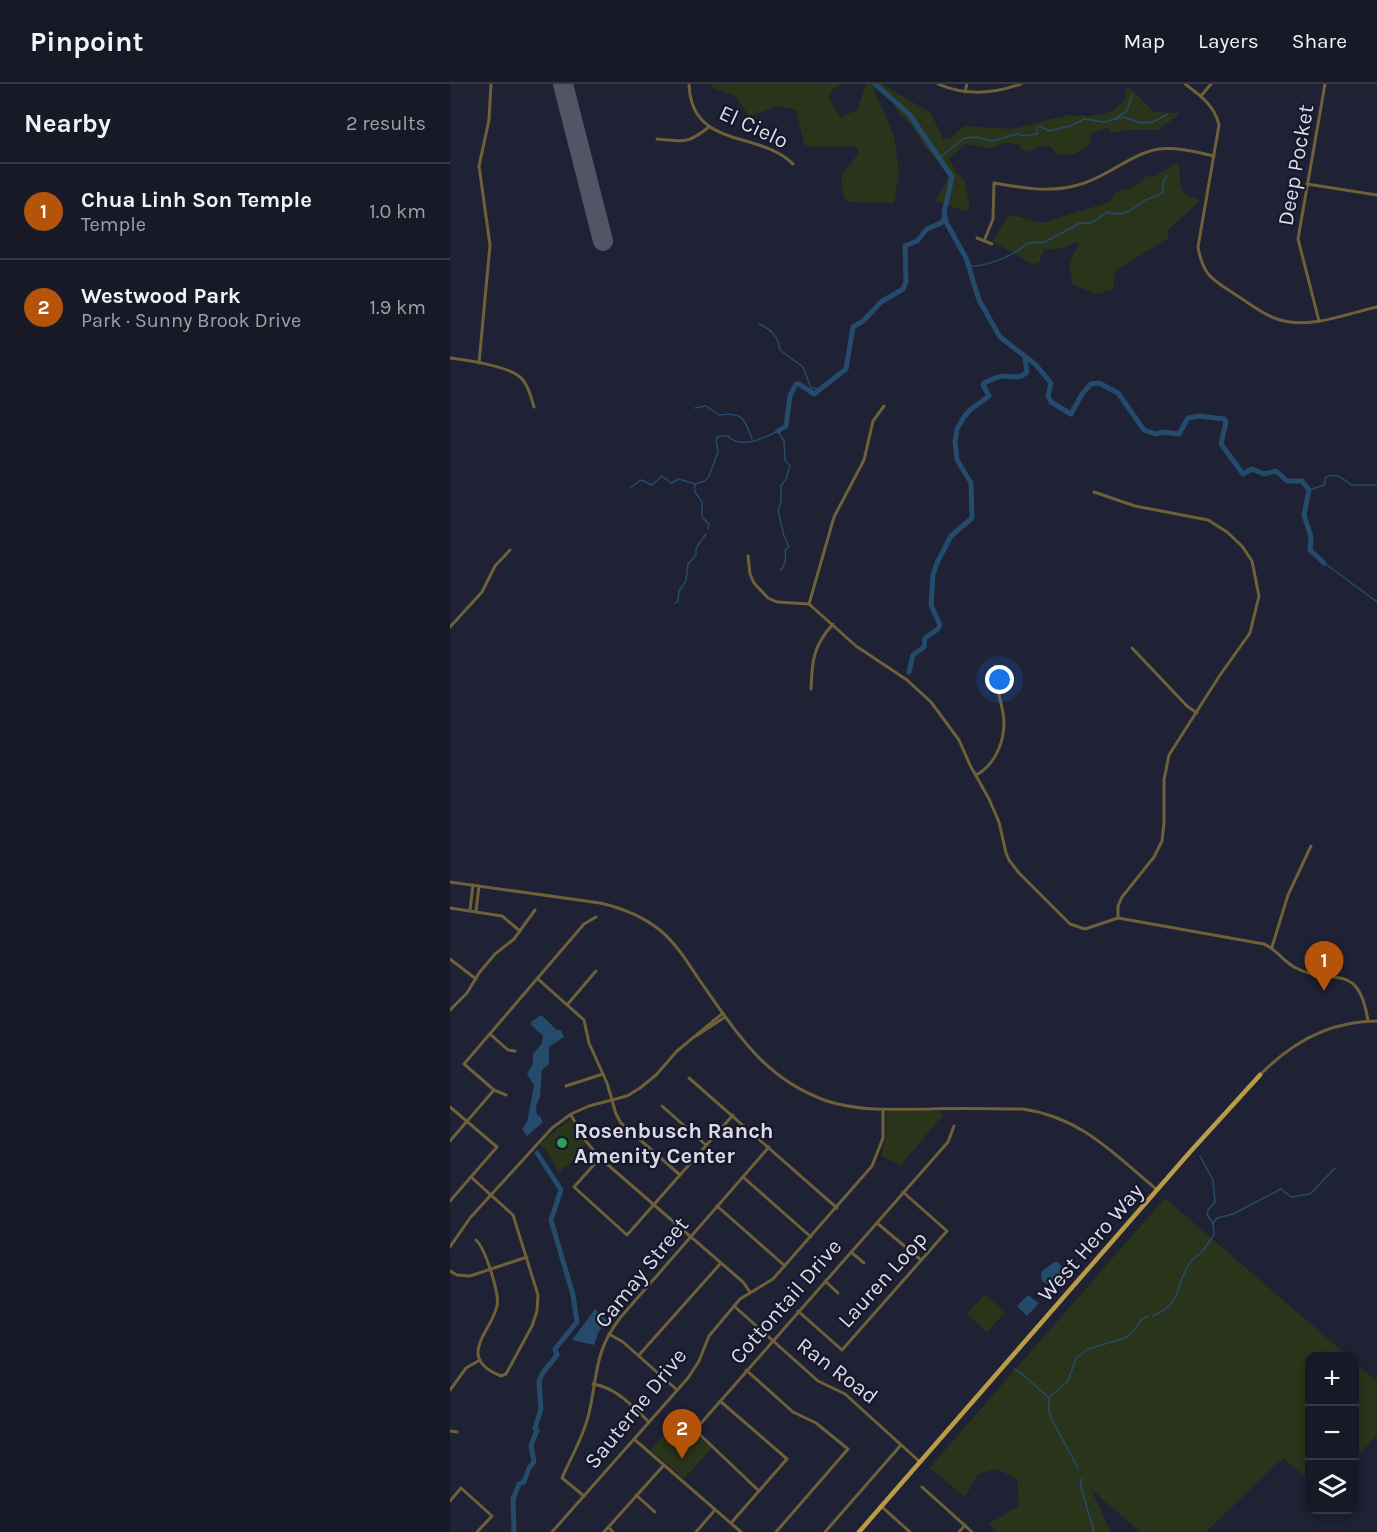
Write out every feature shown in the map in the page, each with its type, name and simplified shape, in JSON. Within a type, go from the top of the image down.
[{"type":"main road","name":"West Hero Way","points":[[859,1532],[1260,1075]]},
{"type":"street","points":[[478,363],[490,251],[479,166],[489,120],[491,84]]},
{"type":"street","name":"El Cielo","points":[[689,84],[693,105],[709,127],[728,137],[779,152],[793,164]]},
{"type":"street","points":[[938,84],[965,92],[991,93],[1021,84]]},
{"type":"street","points":[[965,92],[967,84]]},
{"type":"street","points":[[1185,84],[1201,96],[1217,115],[1219,132],[1198,247],[1206,273],[1214,282],[1275,318],[1291,322],[1310,323],[1377,306]]},
{"type":"street","points":[[1201,96],[1211,84]]},
{"type":"street","name":"Deep Pocket","points":[[1319,321],[1298,239],[1325,84]]},
{"type":"street","points":[[657,139],[687,141],[696,138],[709,127]]},
{"type":"street","points":[[984,241],[993,219],[994,183],[1058,189],[1090,182],[1139,155],[1156,150],[1173,149],[1215,156]]},
{"type":"street","points":[[1307,184],[1377,195]]},
{"type":"street","points":[[977,238],[992,244]]},
{"type":"street","points":[[450,358],[478,363],[519,376],[529,392],[534,407]]},
{"type":"street","points":[[808,604],[834,517],[864,460],[873,421],[884,406]]},
{"type":"street","points":[[1094,492],[1135,506],[1208,520],[1227,532],[1242,546],[1255,569],[1259,596],[1252,630],[1175,743],[1167,760],[1164,780],[1164,823],[1160,844],[1154,857],[1122,897],[1118,906],[1118,918]]},
{"type":"street","points":[[450,627],[482,592],[495,566],[510,550]]},
{"type":"street","points":[[748,556],[750,574],[754,583],[768,598],[777,602],[808,604],[856,646],[924,694],[959,740],[995,812],[1006,853],[1019,873],[1070,924],[1085,929],[1118,918],[1249,940],[1272,947],[1293,967],[1341,977],[1355,985],[1365,1001],[1368,1021]]},
{"type":"street","points":[[811,689],[815,649],[824,633],[833,624]]},
{"type":"street","points":[[1131,648],[1187,706],[1197,713]]},
{"type":"street","points":[[976,775],[993,761],[1002,735],[1003,714],[996,684],[995,666]]},
{"type":"street","points":[[1272,947],[1286,902],[1311,846]]},
{"type":"street","points":[[450,882],[600,903],[633,913],[661,931],[680,950],[752,1053],[769,1069],[797,1088],[828,1101],[863,1109],[1023,1109],[1057,1116],[1089,1133],[1157,1190]]},
{"type":"street","points":[[470,910],[472,885]]},
{"type":"street","points":[[476,911],[479,886]]},
{"type":"street","points":[[450,909],[502,916],[520,931]]},
{"type":"street","points":[[450,1010],[467,993],[495,954],[510,943],[535,910]]},
{"type":"street","points":[[506,1095],[494,1090],[464,1064],[584,924],[596,917]]},
{"type":"street","points":[[450,959],[476,978]]},
{"type":"street","points":[[567,1005],[596,971]]},
{"type":"street","points":[[538,978],[581,1016],[586,1024],[590,1043],[621,1122],[680,1175]]},
{"type":"street","points":[[450,1247],[470,1218],[552,1128],[571,1114],[589,1106],[627,1096],[648,1082],[691,1038],[723,1012]]},
{"type":"street","points":[[691,1038],[726,1017]]},
{"type":"street","name":"West Hero Way","points":[[1260,1075],[1287,1050],[1310,1036],[1344,1024],[1377,1021]]},
{"type":"street","points":[[490,1034],[508,1050],[515,1051]]},
{"type":"street","points":[[566,1086],[603,1074]]},
{"type":"street","points":[[689,1078],[837,1208]]},
{"type":"street","points":[[450,1141],[494,1090]]},
{"type":"street","points":[[662,1106],[706,1145]]},
{"type":"street","points":[[450,1107],[497,1147],[450,1202]]},
{"type":"street","name":"Sauterne Drive","points":[[552,1532],[677,1390],[699,1361],[709,1336],[734,1306],[750,1292],[772,1279],[785,1266],[872,1166],[883,1138],[883,1109]]},
{"type":"street","points":[[571,1114],[585,1140],[600,1158],[743,1282],[750,1292]]},
{"type":"street","points":[[600,1158],[574,1187],[627,1235],[733,1115]]},
{"type":"street","name":"Cottontail Drive","points":[[759,1491],[695,1430],[948,1142],[954,1126]]},
{"type":"street","name":"Camay Street","points":[[584,1496],[562,1478],[586,1422],[600,1352],[609,1334],[620,1318],[769,1147]]},
{"type":"street","points":[[471,1177],[513,1215],[538,1295],[537,1311],[525,1340],[504,1376],[489,1370],[480,1360],[479,1343],[498,1303],[482,1247],[476,1240]]},
{"type":"street","points":[[743,1177],[811,1237]]},
{"type":"street","name":"Lauren Loop","points":[[798,1311],[842,1350],[947,1231],[903,1192]]},
{"type":"street","points":[[717,1206],[785,1266]]},
{"type":"street","points":[[877,1223],[921,1260]]},
{"type":"street","points":[[851,1252],[864,1263]]},
{"type":"street","points":[[450,1271],[463,1276],[527,1257]]},
{"type":"street","points":[[639,1355],[721,1263]]},
{"type":"street","points":[[825,1281],[838,1293]]},
{"type":"street","name":"Ran Road","points":[[734,1306],[818,1381],[845,1394],[920,1462]]},
{"type":"street","points":[[609,1334],[639,1355],[677,1390]]},
{"type":"street","points":[[450,1390],[466,1368],[480,1360]]},
{"type":"street","points":[[746,1370],[793,1412],[816,1423],[848,1449],[776,1532]]},
{"type":"street","points":[[593,1384],[615,1391],[649,1422]]},
{"type":"street","points":[[720,1401],[787,1459],[731,1523]]},
{"type":"street","points":[[450,1431],[457,1432]]},
{"type":"street","points":[[634,1439],[741,1532]]},
{"type":"street","points":[[825,1532],[901,1445]]},
{"type":"street","points":[[604,1532],[664,1465]]},
{"type":"street","points":[[922,1487],[972,1532]]},
{"type":"street","points":[[450,1501],[461,1488],[492,1516],[477,1532]]},
{"type":"street","points":[[636,1495],[655,1512]]},
{"type":"street","points":[[881,1506],[908,1531]]},
{"type":"street","points":[[696,1532],[716,1510]]},
{"type":"street","points":[[959,1532],[965,1526]]},
{"type":"street","points":[[608,1527],[613,1532]]},
{"type":"green space","points":[[711,84],[841,84],[843,85],[832,89],[829,99],[840,117],[857,110],[866,84],[882,84],[931,113],[943,139],[949,139],[964,126],[1012,129],[1067,115],[1091,116],[1113,111],[1125,99],[1126,89],[1130,88],[1154,112],[1180,113],[1158,130],[1127,130],[1110,133],[1108,128],[1090,134],[1091,143],[1075,154],[1057,155],[1052,148],[1046,145],[1026,152],[1019,145],[1005,143],[989,149],[966,144],[949,158],[956,172],[965,181],[970,209],[967,211],[935,202],[948,177],[945,170],[923,144],[913,127],[897,111],[894,102],[875,88],[874,91],[894,135],[899,173],[894,203],[850,202],[844,198],[841,176],[858,154],[858,149],[854,146],[809,147],[804,144],[796,110],[779,106],[749,116],[735,96],[713,88]]},
{"type":"green space","points":[[1176,163],[1179,164],[1181,189],[1186,195],[1201,200],[1167,231],[1169,234],[1167,239],[1118,269],[1115,273],[1113,290],[1096,294],[1073,285],[1070,264],[1079,245],[1078,242],[1064,248],[1044,250],[1039,263],[1032,264],[992,241],[1008,217],[1012,215],[1042,223],[1109,202],[1116,192],[1131,188],[1141,182],[1145,176],[1154,177]]},
{"type":"green space","points":[[888,1111],[939,1111],[943,1115],[901,1165],[881,1156]]},
{"type":"green space","points":[[571,1119],[586,1145],[559,1173],[546,1150],[540,1145]]},
{"type":"green space","points":[[1165,1198],[1343,1352],[1305,1352],[1305,1477],[1283,1458],[1206,1532],[1140,1532],[1091,1489],[1111,1532],[997,1532],[988,1524],[1019,1506],[1017,1479],[997,1469],[978,1474],[965,1497],[929,1468]]},
{"type":"green space","points":[[985,1294],[1005,1312],[987,1332],[967,1314]]},
{"type":"green space","points":[[1359,1366],[1377,1381],[1377,1435],[1359,1455]]},
{"type":"green space","points":[[668,1430],[689,1431],[712,1448],[684,1479],[651,1450]]},
{"type":"water","points":[[541,1015],[557,1030],[561,1030],[564,1037],[549,1047],[549,1064],[542,1070],[540,1097],[536,1106],[537,1115],[543,1122],[527,1136],[522,1129],[527,1122],[534,1085],[527,1074],[533,1063],[533,1054],[542,1043],[543,1036],[531,1025],[531,1022]]},
{"type":"water","points":[[1054,1262],[1058,1262],[1065,1271],[1049,1285],[1042,1281],[1041,1272]]},
{"type":"water","points":[[1028,1295],[1039,1303],[1027,1316],[1017,1306]]},
{"type":"water","points":[[595,1309],[607,1320],[598,1333],[594,1345],[572,1340]]},
{"type":"waterway","points":[[875,84],[909,114],[952,177],[944,213],[946,222],[966,258],[979,300],[1000,337],[1035,364],[1051,383],[1048,396],[1051,402],[1071,414],[1082,394],[1091,384],[1099,383],[1118,393],[1144,430],[1156,434],[1163,432],[1179,434],[1188,418],[1199,416],[1224,419],[1226,422],[1221,444],[1243,474],[1252,469],[1264,474],[1276,471],[1287,481],[1302,481],[1309,490],[1304,515],[1311,537],[1310,550],[1324,563]]},
{"type":"waterway","points":[[1116,118],[1127,111],[1132,95]]},
{"type":"waterway","points":[[938,156],[942,156],[964,138],[976,137],[992,141],[1017,134],[1024,136],[1037,134],[1037,128],[1040,126],[1049,131],[1070,126],[1084,119],[1104,122],[1124,117],[1140,123],[1153,122],[1168,114]]},
{"type":"waterway","points":[[969,266],[984,265],[1000,259],[1016,252],[1028,243],[1045,242],[1080,223],[1095,221],[1107,212],[1117,214],[1130,210],[1144,200],[1163,192],[1163,182],[1167,176]]},
{"type":"waterway","points":[[778,431],[786,426],[790,396],[796,384],[814,394],[846,369],[853,327],[863,321],[881,302],[903,289],[906,282],[905,246],[917,241],[927,229],[941,223],[945,218]]},
{"type":"waterway","points":[[759,324],[773,334],[780,350],[803,367],[811,388],[821,389]]},
{"type":"waterway","points":[[909,672],[913,655],[924,647],[925,638],[940,625],[931,605],[933,575],[937,563],[951,536],[972,518],[971,483],[957,460],[955,442],[957,429],[970,410],[989,396],[984,383],[1001,376],[1019,377],[1024,374],[1027,372],[1025,357]]},
{"type":"waterway","points":[[695,408],[706,406],[719,415],[733,415],[742,418],[752,439]]},
{"type":"waterway","points":[[708,529],[709,524],[702,517],[702,502],[695,492],[695,484],[705,481],[709,476],[718,452],[716,439],[719,436],[728,436],[733,440],[746,442],[778,431],[784,441],[785,460],[790,466],[781,486],[781,502],[778,510],[789,547],[785,550],[784,564],[780,570]]},
{"type":"waterway","points":[[630,488],[641,480],[652,485],[662,476],[671,483],[679,479],[695,484]]},
{"type":"waterway","points":[[1309,490],[1324,485],[1326,477],[1333,476],[1342,478],[1351,485],[1377,485]]},
{"type":"waterway","points":[[675,603],[686,581],[688,564],[696,555],[696,548],[706,534]]},
{"type":"waterway","points":[[1327,565],[1377,602]]},
{"type":"waterway","points":[[514,1532],[513,1499],[519,1484],[524,1482],[534,1462],[531,1445],[537,1431],[535,1428],[541,1409],[539,1382],[542,1374],[557,1355],[555,1349],[577,1322],[573,1295],[551,1220],[561,1190],[537,1153]]},
{"type":"waterway","points":[[1153,1316],[1170,1304],[1187,1268],[1214,1235],[1213,1223],[1207,1215],[1215,1202],[1213,1180],[1200,1156]]},
{"type":"waterway","points":[[1213,1223],[1217,1218],[1233,1214],[1281,1189],[1291,1197],[1310,1194],[1335,1168]]},
{"type":"waterway","points":[[1078,1468],[1052,1420],[1049,1398],[1068,1381],[1076,1358],[1088,1349],[1125,1338],[1133,1332],[1142,1319],[1148,1316]]},
{"type":"waterway","points":[[1014,1369],[1049,1398]]},
{"type":"waterway","points":[[1083,1479],[1080,1481],[1081,1487],[1094,1532]]},
{"type":"runway","points":[[563,84],[603,241]]},
{"type":"place","name":"Chua Linh Son Temple","points":[[1324,991]]},
{"type":"place","name":"Rosenbusch Ranch Amenity Center","points":[[562,1143]]},
{"type":"place","name":"Westwood Park","points":[[682,1459]]}]
